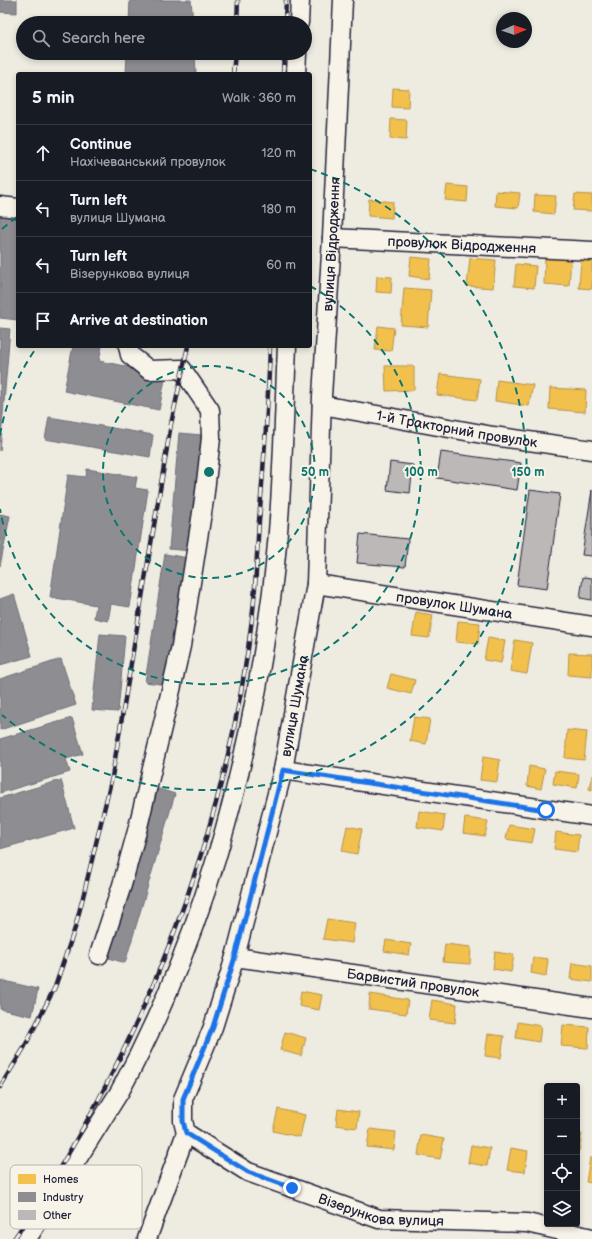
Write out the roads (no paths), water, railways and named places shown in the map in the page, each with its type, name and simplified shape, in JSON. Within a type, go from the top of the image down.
[{"type":"street","points":[[299,16],[300,0]]},
{"type":"street","name":"вулиця Відродження","points":[[316,584],[322,405],[332,238],[343,0]]},
{"type":"street","points":[[296,72],[297,60]]},
{"type":"street","points":[[0,206],[16,208]]},
{"type":"street","name":"провулок Відродження","points":[[332,238],[592,251]]},
{"type":"street","points":[[99,955],[122,885],[137,830],[171,690],[180,646],[204,500],[211,438],[210,410],[182,369],[149,370],[130,355],[128,348]]},
{"type":"street","points":[[74,1165],[134,1066],[175,977],[188,943],[224,831],[251,728],[269,619],[278,522],[287,348]]},
{"type":"street","name":"1-й Тракторний провулок","points":[[322,405],[493,436],[592,450]]},
{"type":"street","name":"провулок Шумана","points":[[316,584],[592,626]]},
{"type":"street","name":"вулиця Шумана","points":[[147,1239],[186,1133],[183,1121],[183,1099],[213,1027],[235,957],[283,770],[316,584]]},
{"type":"street","points":[[283,770],[592,816]]},
{"type":"street","name":"Барвистий провулок","points":[[235,957],[592,1008]]},
{"type":"street","name":"Візерункова вулиця","points":[[186,1133],[248,1172],[379,1219],[527,1223],[592,1238]]},
{"type":"street","points":[[27,1239],[33,1229]]},
{"type":"railway","points":[[237,16],[238,0]]},
{"type":"railway","points":[[285,16],[286,0]]},
{"type":"railway","points":[[233,72],[234,60]]},
{"type":"railway","points":[[283,72],[284,60]]},
{"type":"railway","points":[[0,1087],[24,1048],[55,987],[75,928],[83,897],[112,777],[171,424],[188,348]]},
{"type":"railway","points":[[62,1165],[101,1094],[139,1018],[171,940],[199,859],[223,778],[240,695],[253,611],[266,434],[270,348]]},
{"type":"railway","points":[[14,1239],[20,1229]]}]
